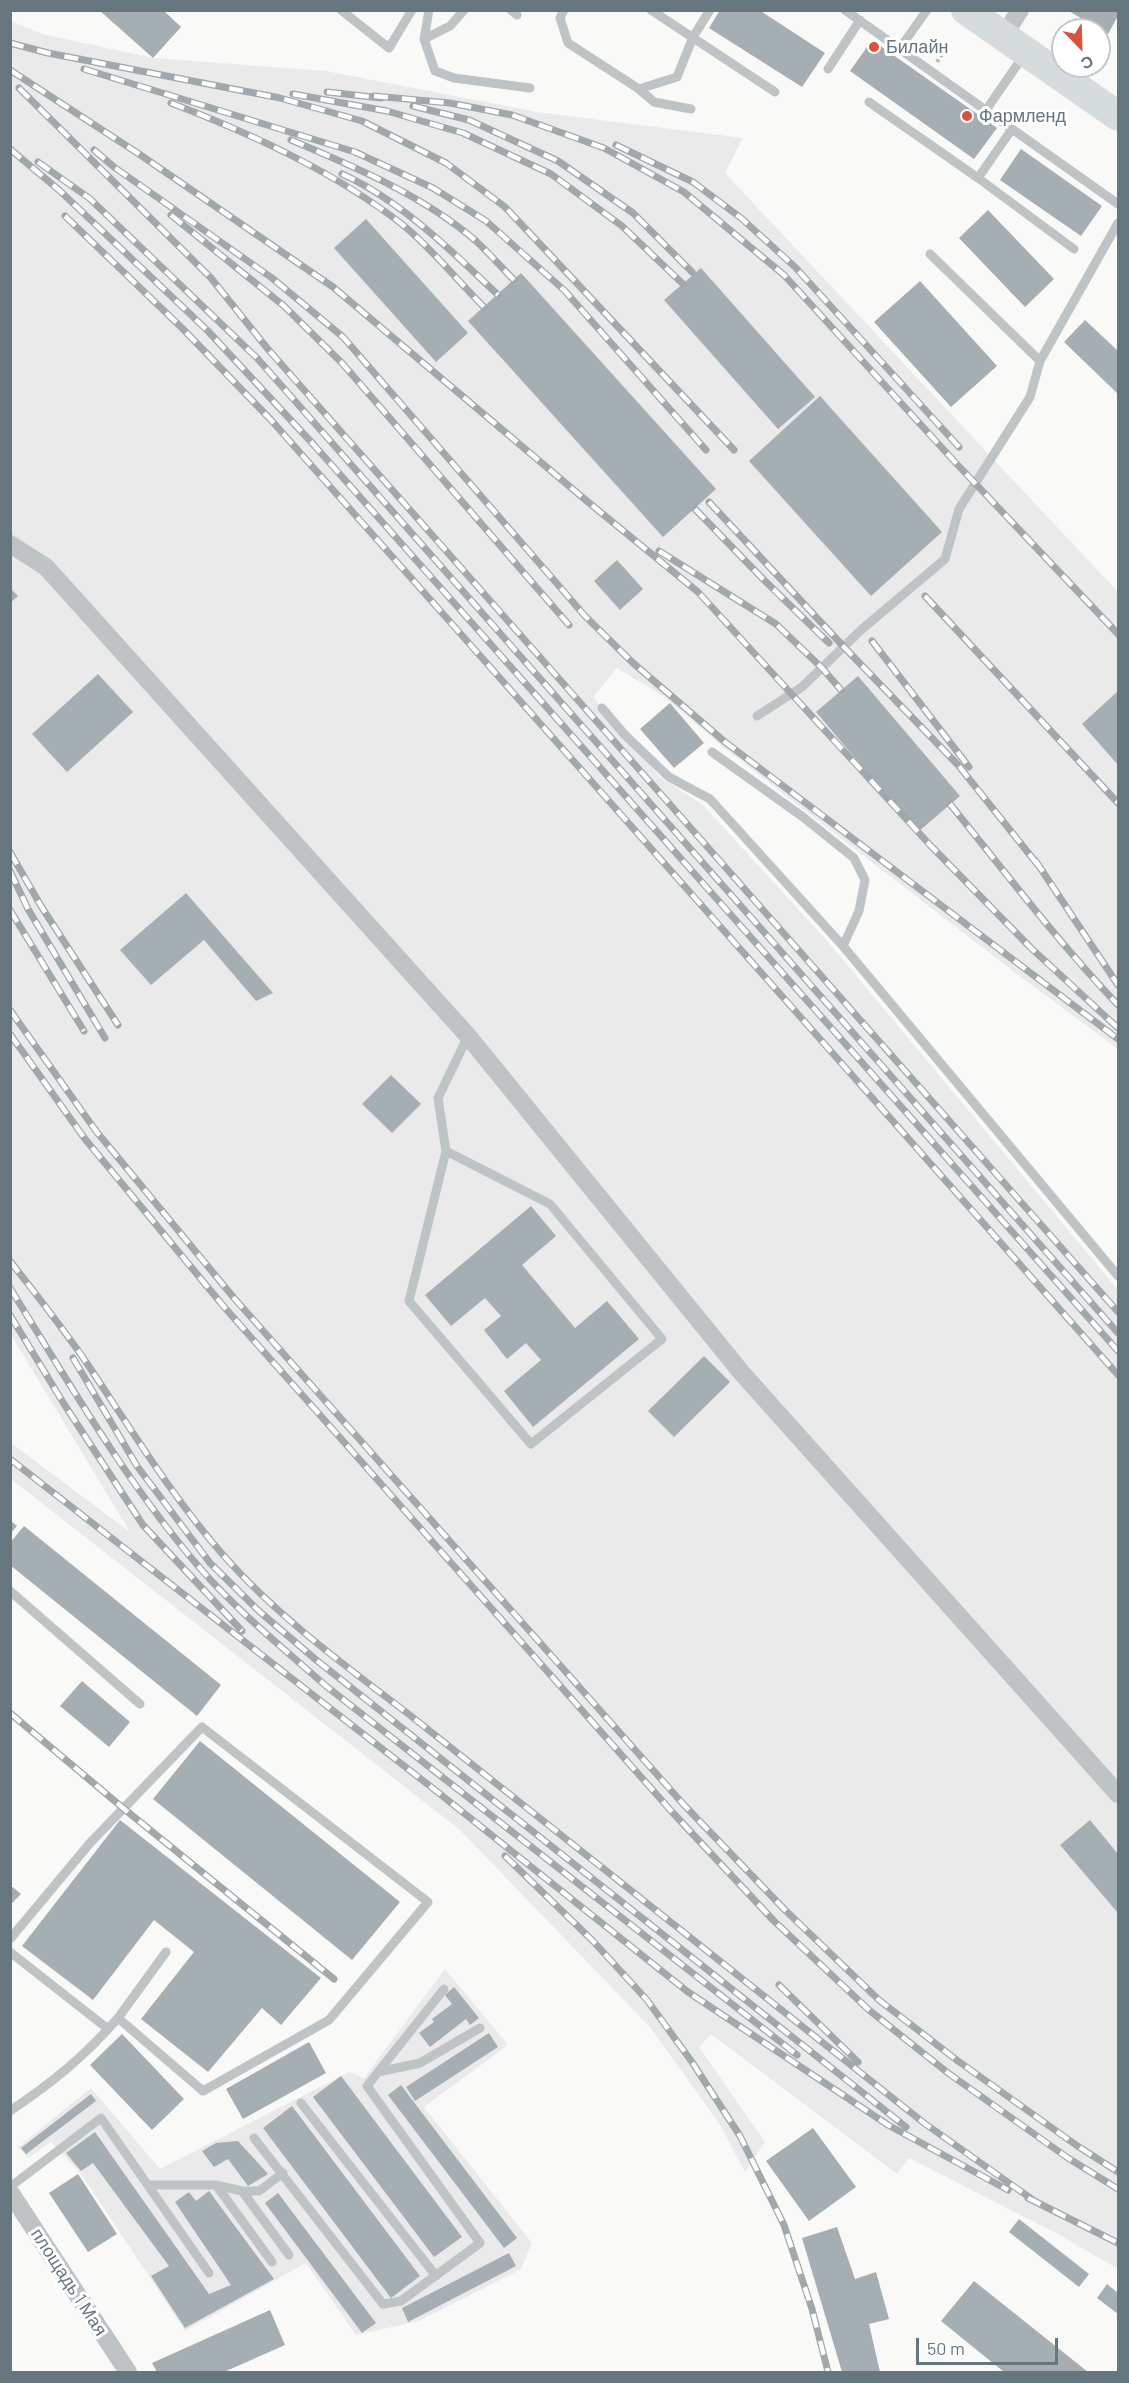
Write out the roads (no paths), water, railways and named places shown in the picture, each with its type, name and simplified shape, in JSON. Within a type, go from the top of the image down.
[{"type":"main road","points":[[966,10],[1119,116]]},
{"type":"street","points":[[1014,45],[1020,10]]},
{"type":"street","points":[[11,544],[46,567],[468,1036],[741,1372],[1119,1794]]},
{"type":"street","name":"площадь 1 Мая","points":[[10,2192],[128,2373]]},
{"type":"lane","points":[[341,10],[389,48],[412,10]]},
{"type":"lane","points":[[429,10],[424,39],[435,71],[454,78],[530,88]]},
{"type":"lane","points":[[424,39],[450,26],[464,10]]},
{"type":"lane","points":[[564,10],[560,18],[568,43],[639,89],[654,102],[691,109]]},
{"type":"lane","points":[[651,10],[775,92]]},
{"type":"lane","points":[[639,89],[677,77],[693,37],[710,10]]},
{"type":"lane","points":[[845,10],[1119,204]]},
{"type":"lane","points":[[900,48],[927,10]]},
{"type":"lane","points":[[828,69],[860,20]]},
{"type":"lane","points":[[986,110],[1014,45]]},
{"type":"lane","points":[[869,102],[1074,249]]},
{"type":"lane","points":[[978,178],[1012,129]]},
{"type":"lane","points":[[757,716],[802,687],[861,630],[945,559],[959,509],[1030,397],[1040,360],[1119,223]]},
{"type":"lane","points":[[930,254],[1040,360]]},
{"type":"lane","points":[[602,708],[625,735],[669,777],[710,799],[843,946],[1119,1276]]},
{"type":"lane","points":[[712,752],[803,817],[854,858],[865,880],[860,911],[843,946]]},
{"type":"lane","points":[[446,1151],[550,1204],[662,1339],[531,1444],[409,1302],[446,1151],[438,1098],[468,1036]]},
{"type":"lane","points":[[10,1591],[140,1704]]},
{"type":"lane","points":[[10,1939],[90,1844],[201,1727],[428,1902],[329,2020],[203,2091],[118,2018]]},
{"type":"lane","points":[[10,1952],[108,2029]]},
{"type":"lane","points":[[10,2111],[52,2082],[85,2055],[118,2018],[166,1952]]},
{"type":"lane","points":[[254,2138],[383,2304],[401,2301],[480,2243],[367,2086],[444,1989]]},
{"type":"lane","points":[[378,2072],[420,2062],[480,2028]]},
{"type":"lane","points":[[301,2103],[436,2276]]},
{"type":"lane","points":[[10,2187],[101,2118],[209,2273]]},
{"type":"lane","points":[[148,2185],[216,2185],[259,2192],[283,2173]]},
{"type":"lane","points":[[216,2185],[272,2262]]},
{"type":"lane","points":[[242,2191],[289,2255]]},
{"type":"railway","points":[[10,43],[48,53],[280,98],[362,121],[446,163],[505,207],[734,450]]},
{"type":"railway","points":[[84,69],[355,152],[433,188],[486,221],[564,290],[706,450]]},
{"type":"railway","points":[[10,70],[139,154],[333,287],[698,592],[930,845],[1031,948],[1118,1028]]},
{"type":"railway","points":[[19,88],[211,278],[267,348],[1118,1312]]},
{"type":"railway","points":[[327,92],[381,98]]},
{"type":"railway","points":[[293,94],[387,111],[463,133],[551,174],[622,226],[683,284]]},
{"type":"railway","points":[[374,96],[450,103],[512,115],[604,148],[684,192],[784,275],[954,461],[1118,634]]},
{"type":"railway","points":[[171,103],[262,141],[321,171],[377,206],[413,234],[484,307]]},
{"type":"railway","points":[[413,106],[469,120],[558,161],[633,213],[692,272]]},
{"type":"railway","points":[[291,140],[387,183],[434,210],[476,241],[514,280]]},
{"type":"railway","points":[[616,145],[693,182],[741,218],[795,267],[959,447]]},
{"type":"railway","points":[[10,149],[59,190],[207,330],[313,444],[1118,1351]]},
{"type":"railway","points":[[94,150],[114,167],[272,278],[343,337],[585,616],[633,663],[725,742],[1118,1039]]},
{"type":"railway","points":[[38,162],[89,198],[257,358],[1118,1333]]},
{"type":"railway","points":[[342,174],[364,185],[405,212],[498,295]]},
{"type":"railway","points":[[171,215],[284,306],[342,363],[569,625]]},
{"type":"railway","points":[[65,216],[182,328],[271,420],[1118,1375]]},
{"type":"railway","points":[[709,502],[958,765],[1038,865]]},
{"type":"railway","points":[[695,509],[829,643]]},
{"type":"railway","points":[[659,551],[776,624],[822,668],[841,690]]},
{"type":"railway","points":[[925,596],[1118,803]]},
{"type":"railway","points":[[872,641],[969,767]]},
{"type":"railway","points":[[950,804],[1053,932],[1118,1005]]},
{"type":"railway","points":[[10,852],[41,906],[118,1025]]},
{"type":"railway","points":[[1035,860],[1118,985]]},
{"type":"railway","points":[[10,871],[28,909],[105,1038]]},
{"type":"railway","points":[[10,910],[84,1031]]},
{"type":"railway","points":[[10,1010],[96,1131],[234,1298],[684,1805],[785,1910],[879,2000],[958,2061],[1118,2172]]},
{"type":"railway","points":[[10,1034],[85,1139],[225,1308],[673,1813],[774,1921],[869,2010],[948,2073],[1068,2158],[1118,2189]]},
{"type":"railway","points":[[10,1261],[73,1343],[188,1512],[224,1556],[267,1600],[338,1660],[924,2123],[1036,2202]]},
{"type":"railway","points":[[10,1288],[76,1396],[147,1501],[172,1535],[229,1599],[326,1686],[797,2055]]},
{"type":"railway","points":[[10,1315],[64,1404],[143,1525],[242,1631]]},
{"type":"railway","points":[[73,1358],[137,1466],[210,1563],[260,1612],[315,1659],[906,2127]]},
{"type":"railway","points":[[10,1459],[435,1790],[688,1992],[888,2125],[1008,2190]]},
{"type":"railway","points":[[10,1713],[334,1979]]},
{"type":"railway","points":[[505,1856],[593,1941],[647,2000],[692,2062],[740,2136],[784,2225],[812,2309],[828,2372]]},
{"type":"railway","points":[[779,1985],[858,2062]]},
{"type":"railway","points":[[1028,2198],[1118,2243]]},
{"type":"place","name":"Билайн","points":[[874,47]]},
{"type":"place","name":"Фармленд","points":[[967,116]]}]
